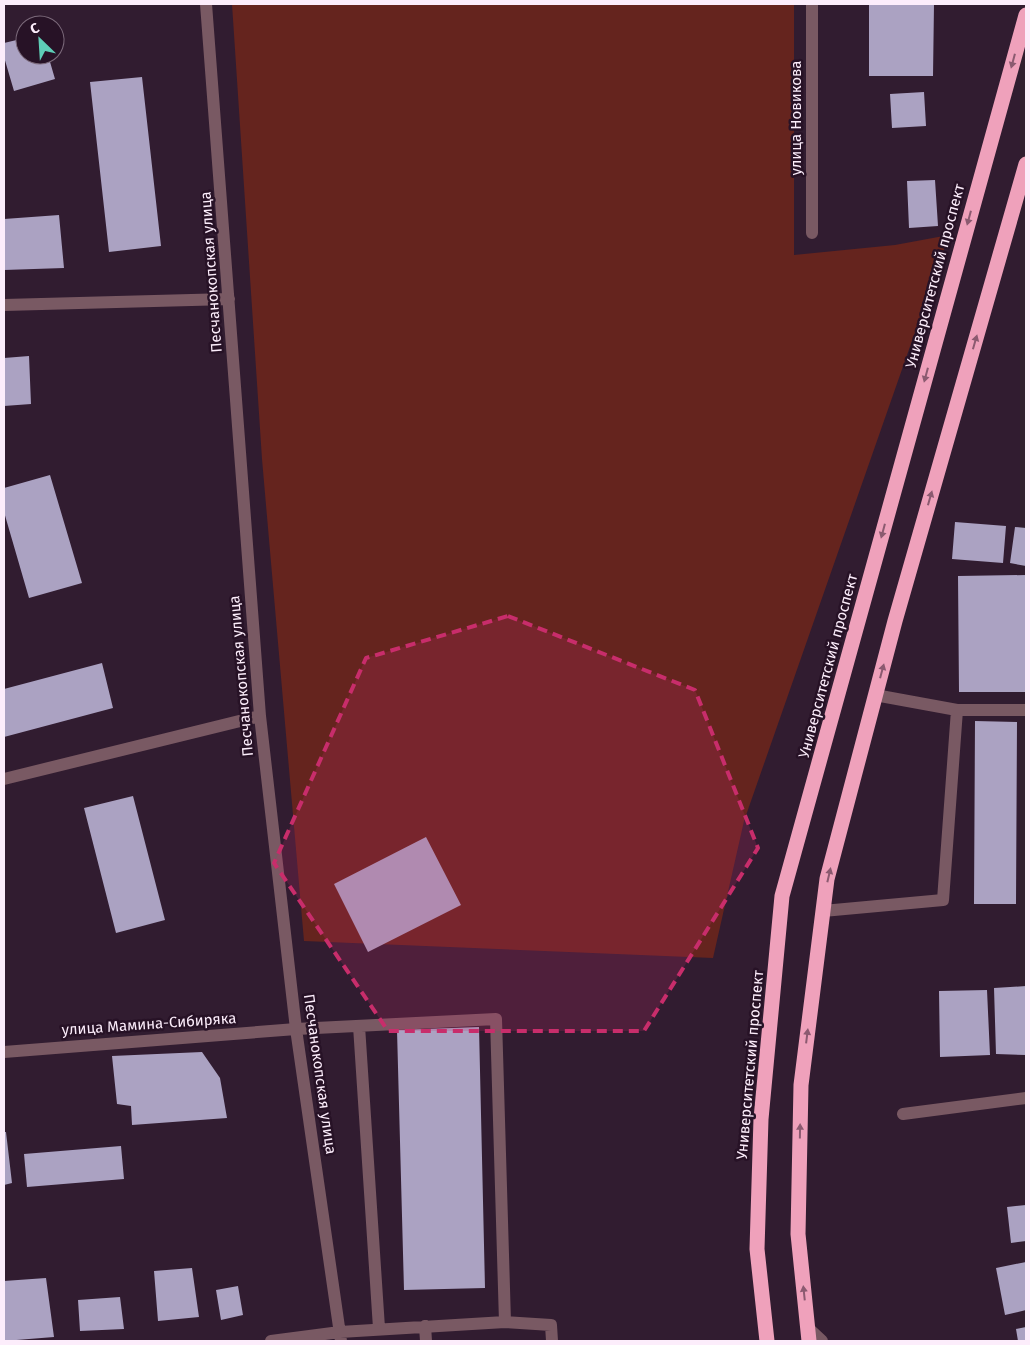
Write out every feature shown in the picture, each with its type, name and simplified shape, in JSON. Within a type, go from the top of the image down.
[{"type":"highway","name":"Университетский проспект","points":[[767,1341],[757,1250],[761,1119],[782,896],[1026,15]]},
{"type":"highway","points":[[808,1334],[798,1234],[801,1084],[827,879],[895,621],[1026,164]]},
{"type":"street","name":"Песчанокопская улица","points":[[206,4],[260,716],[296,1029],[341,1336]]},
{"type":"street","name":"улица Новикова","points":[[812,4],[812,233]]},
{"type":"street","points":[[4,305],[229,299]]},
{"type":"street","points":[[876,695],[957,710],[1026,710]]},
{"type":"street","points":[[823,911],[943,900],[957,710]]},
{"type":"street","points":[[4,779],[260,716]]},
{"type":"street","name":"улица Мамина-Сибиряка","points":[[4,1052],[296,1029],[496,1019],[505,1322]]},
{"type":"street","points":[[359,1026],[379,1328]]},
{"type":"street","points":[[903,1114],[1026,1098]]},
{"type":"street","points":[[271,1341],[341,1336],[379,1328],[505,1322],[551,1325],[552,1341]]},
{"type":"street","points":[[425,1326],[426,1341]]},
{"type":"street","points":[[808,1334],[822,1341]]},
{"type":"highlighted area","points":[[508,616],[695,690],[758,848],[644,1031],[388,1031],[274,863],[366,658]]},
{"type":"shaded area","points":[[232,4],[794,4],[794,255],[895,245],[949,235],[744,821],[713,958],[304,941],[262,459]]},
{"type":"building","points":[[869,4],[934,4],[933,76],[869,76]]},
{"type":"building","points":[[15,40],[15,65],[51,65],[55,79],[14,91],[4,57],[4,43]]},
{"type":"building","points":[[142,77],[161,246],[109,252],[90,82]]},
{"type":"building","points":[[924,92],[926,126],[892,128],[890,94]]},
{"type":"building","points":[[935,180],[938,226],[909,228],[907,181]]},
{"type":"building","points":[[59,215],[64,268],[4,270],[4,219]]},
{"type":"building","points":[[29,356],[31,404],[4,406],[4,358]]},
{"type":"building","points":[[50,475],[82,583],[29,598],[4,512],[4,488]]},
{"type":"building","points":[[955,522],[1006,526],[1003,563],[952,559]]},
{"type":"building","points":[[1015,527],[1026,528],[1026,566],[1010,563]]},
{"type":"building","points":[[1026,575],[1026,692],[959,692],[958,576]]},
{"type":"building","points":[[102,663],[113,708],[4,737],[4,689]]},
{"type":"building","points":[[975,721],[1017,722],[1016,904],[974,904]]},
{"type":"building","points":[[133,796],[165,920],[116,933],[84,808]]},
{"type":"building","points":[[426,837],[461,905],[368,952],[334,884]]},
{"type":"building","points":[[1026,986],[1026,1055],[996,1054],[994,988]]},
{"type":"building","points":[[987,990],[990,1055],[940,1057],[939,991]]},
{"type":"building","points":[[479,1027],[485,1288],[404,1290],[397,1030]]},
{"type":"building","points":[[202,1052],[220,1078],[227,1118],[132,1125],[131,1106],[117,1104],[112,1056]]},
{"type":"building","points":[[4,1132],[6,1132],[12,1183],[4,1185]]},
{"type":"building","points":[[121,1146],[124,1179],[27,1187],[24,1154]]},
{"type":"building","points":[[1026,1205],[1026,1241],[1011,1243],[1007,1207]]},
{"type":"building","points":[[1026,1262],[1026,1310],[1005,1315],[996,1268]]},
{"type":"building","points":[[192,1268],[199,1317],[158,1321],[154,1271]]},
{"type":"building","points":[[46,1278],[54,1337],[4,1341],[4,1281]]},
{"type":"building","points":[[238,1286],[243,1315],[221,1320],[216,1290]]},
{"type":"building","points":[[120,1297],[124,1329],[80,1331],[78,1300]]},
{"type":"building","points":[[1026,1327],[1026,1341],[1018,1341],[1016,1329]]}]
